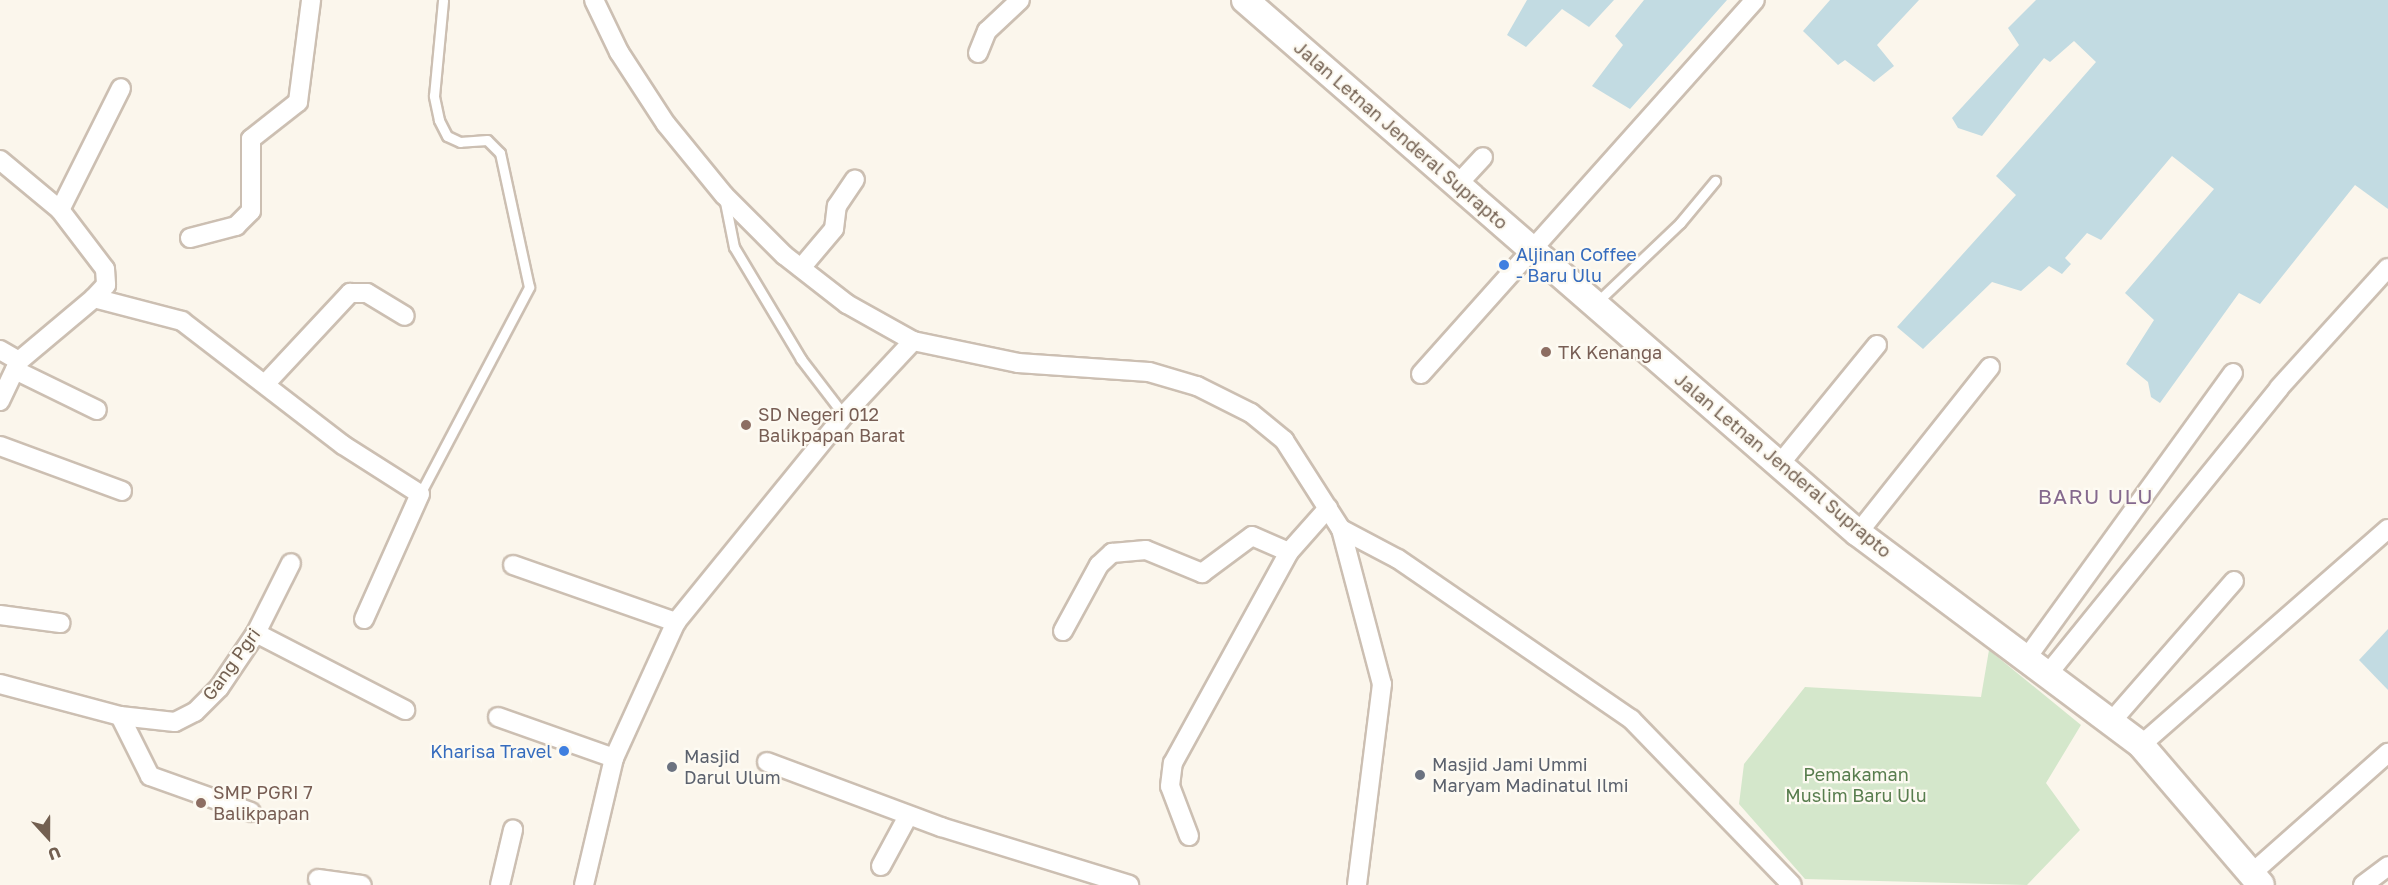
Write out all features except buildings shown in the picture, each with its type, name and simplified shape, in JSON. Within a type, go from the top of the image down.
[{"type":"main road","name":"Jalan Letnan Jenderal Suprapto","points":[[1245,0],[1858,533],[2141,745],[2256,879]]},
{"type":"street","points":[[190,238],[237,226],[251,211],[251,139],[298,102],[311,0]]},
{"type":"street","points":[[594,0],[619,52],[666,124],[724,195],[801,268],[847,304],[913,340],[1018,363],[1149,372],[1197,386],[1251,413],[1284,440],[1341,529],[1382,684],[1357,885]]},
{"type":"street","points":[[978,53],[987,31],[1020,0]]},
{"type":"street","points":[[1420,374],[1755,0]]},
{"type":"street","points":[[60,210],[121,88]]},
{"type":"street","points":[[1457,185],[1483,157]]},
{"type":"street","points":[[0,160],[60,210],[105,269],[106,285],[17,365],[0,402]]},
{"type":"street","points":[[801,268],[834,229],[837,206],[855,179]]},
{"type":"street","points":[[2047,675],[2250,423],[2388,268]]},
{"type":"street","points":[[267,382],[350,293],[367,293],[405,316]]},
{"type":"street","points":[[94,298],[182,321],[267,382],[343,445],[420,494],[364,618]]},
{"type":"street","points":[[584,885],[615,758],[676,622],[844,415],[913,340]]},
{"type":"street","points":[[1779,465],[1877,345]]},
{"type":"street","points":[[0,350],[17,365],[97,410]]},
{"type":"street","points":[[1858,533],[1990,367]]},
{"type":"street","points":[[2026,659],[2233,372]]},
{"type":"street","points":[[0,447],[122,491]]},
{"type":"street","points":[[1189,836],[1170,786],[1173,763],[1289,552],[1328,508]]},
{"type":"street","points":[[1341,529],[1398,559],[1631,719],[1792,885]]},
{"type":"street","points":[[2141,745],[2388,529]]},
{"type":"street","points":[[1063,631],[1099,565],[1112,553],[1146,550],[1202,573],[1251,536],[1289,552]]},
{"type":"street","name":"Gang Pgri","points":[[0,684],[120,716],[176,722],[195,712],[256,633],[291,563]]},
{"type":"street","points":[[513,565],[676,622]]},
{"type":"street","points":[[2111,722],[2234,581]]},
{"type":"street","points":[[0,615],[60,623]]},
{"type":"street","points":[[256,633],[405,710]]},
{"type":"street","points":[[120,716],[150,776],[251,812]]},
{"type":"street","points":[[498,717],[615,758]]},
{"type":"street","points":[[2256,879],[2388,753]]},
{"type":"street","points":[[767,762],[908,816],[1129,885]]},
{"type":"street","points":[[881,867],[908,816]]},
{"type":"street","points":[[500,885],[513,830]]},
{"type":"street","points":[[2363,885],[2388,866]]},
{"type":"street","points":[[318,879],[362,885]]},
{"type":"lane","points":[[420,494],[529,287],[500,153],[487,140],[460,142],[447,136],[439,120],[434,96],[443,0]]},
{"type":"lane","points":[[1595,304],[1680,224],[1715,181]]},
{"type":"lane","points":[[724,195],[734,247],[801,359],[844,415]]},
{"type":"green space","name":"Pemakaman Muslim Baru Ulu","points":[[1989,650],[2081,725],[2046,783],[2080,830],[2027,885],[1805,879],[1739,804],[1744,764],[1805,687],[1981,697]]},
{"type":"water","points":[[1527,0],[1614,0],[1589,27],[1562,9],[1526,47],[1507,35]]},
{"type":"water","points":[[1644,0],[1727,0],[1630,109],[1592,86],[1623,45],[1615,36]]},
{"type":"water","points":[[1830,0],[1919,0],[1877,45],[1894,66],[1874,82],[1845,60],[1838,65],[1803,31]]},
{"type":"water","points":[[2036,0],[2388,0],[2388,209],[2355,185],[2260,304],[2239,293],[2160,403],[2151,397],[2148,382],[2126,364],[2154,320],[2125,293],[2214,189],[2172,156],[2101,240],[2087,233],[2065,258],[2071,264],[2062,274],[2049,266],[2021,291],[1992,282],[1923,349],[1897,327],[2016,195],[1996,176],[2096,62],[2074,41],[2050,62],[2044,58],[1982,136],[1958,128],[1952,118],[2019,45],[2008,28]]},
{"type":"water","points":[[2388,629],[2388,690],[2359,660]]},
{"type":"place","name":"Aljinan Coffee - Baru Ulu","points":[[1504,265]]},
{"type":"place","name":"TK Kenanga","points":[[1546,352]]},
{"type":"place","name":"SD Negeri 012 Balikpapan Barat","points":[[746,425]]},
{"type":"place","name":"Kharisa Travel","points":[[564,751]]},
{"type":"place","name":"Masjid Darul Ulum","points":[[672,767]]},
{"type":"place","name":"Masjid Jami Ummi Maryam Madinatul Ilmi","points":[[1420,775]]},
{"type":"place","name":"SMP PGRI 7 Balikpapan","points":[[201,803]]},
{"type":"district","name":"BARU ULU","points":[[2096,496]]}]
